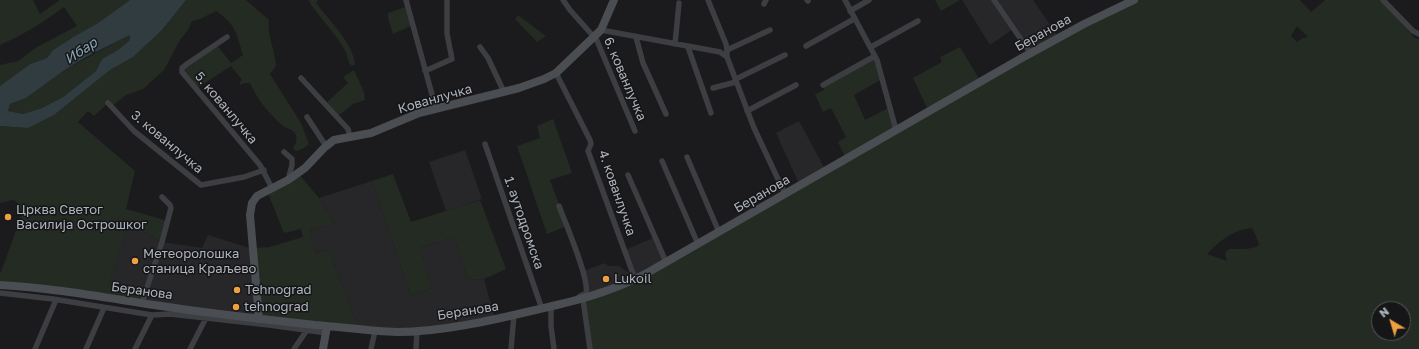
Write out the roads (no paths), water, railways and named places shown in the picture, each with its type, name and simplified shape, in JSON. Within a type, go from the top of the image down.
[{"type":"main road","name":"Кованлучка","points":[[259,319],[250,210],[252,203],[257,196],[288,180],[305,168],[326,146],[334,140],[372,133],[419,113],[504,92],[544,79],[556,73],[597,34],[614,0]]},
{"type":"main road","name":"Беранова","points":[[0,285],[142,303],[160,310],[259,319],[327,330],[417,331],[450,327],[554,307],[617,288],[635,279],[1084,24],[1134,0]]},
{"type":"main road","points":[[323,349],[327,330]]},
{"type":"street","points":[[406,0],[436,109]]},
{"type":"street","points":[[425,71],[452,59],[447,34],[447,0]]},
{"type":"street","name":"6. кованлучка","points":[[563,0],[570,10],[597,34],[635,131]]},
{"type":"street","points":[[708,0],[718,22],[727,50],[727,58],[747,111],[785,194]]},
{"type":"street","points":[[845,0],[875,56],[896,130]]},
{"type":"street","points":[[850,11],[869,0]]},
{"type":"street","points":[[994,0],[1031,54]]},
{"type":"street","points":[[1383,0],[1413,31],[1419,34]]},
{"type":"street","points":[[675,44],[679,3]]},
{"type":"street","points":[[806,46],[854,19]]},
{"type":"street","points":[[871,47],[918,21]]},
{"type":"street","points":[[727,50],[770,30]]},
{"type":"street","points":[[597,34],[636,37],[688,46],[720,52],[727,58]]},
{"type":"street","name":"5. кованлучка","points":[[227,36],[184,66],[182,72],[264,170],[272,188]]},
{"type":"street","points":[[636,37],[643,63],[666,114]]},
{"type":"street","points":[[688,46],[711,113]]},
{"type":"street","points":[[480,47],[488,58],[504,92]]},
{"type":"street","points":[[713,88],[736,81],[785,55]]},
{"type":"street","points":[[823,85],[875,56]]},
{"type":"street","name":"4. кованлучка","points":[[556,73],[590,140],[591,144],[588,152],[635,279]]},
{"type":"street","points":[[301,78],[348,129],[350,137]]},
{"type":"street","points":[[747,111],[796,85]]},
{"type":"street","name":"3. кованлучка","points":[[108,103],[134,131],[201,185],[244,177],[264,170]]},
{"type":"street","points":[[307,117],[326,146]]},
{"type":"street","name":"1. аутодромска","points":[[485,144],[542,309]]},
{"type":"street","points":[[284,152],[292,159],[288,180]]},
{"type":"street","points":[[686,156],[719,232]]},
{"type":"street","points":[[662,161],[698,244]]},
{"type":"street","points":[[628,175],[666,262]]},
{"type":"street","points":[[142,303],[162,242],[171,208],[170,205],[162,198]]},
{"type":"street","points":[[554,349],[551,326],[554,307],[586,293],[587,288],[560,206]]},
{"type":"street","name":"Беранова","points":[[0,293],[152,315],[160,310],[206,318],[307,330],[327,330]]},
{"type":"street","points":[[583,299],[590,349]]},
{"type":"street","points":[[35,349],[56,300]]},
{"type":"street","points":[[86,349],[104,308]]},
{"type":"street","points":[[135,349],[152,315]]},
{"type":"street","points":[[511,349],[514,315]]},
{"type":"street","points":[[190,349],[206,318]]},
{"type":"street","points":[[294,349],[307,330]]},
{"type":"street","points":[[371,349],[375,331]]},
{"type":"street","points":[[416,349],[417,331]]},
{"type":"water","name":"Ибар","points":[[130,0],[186,0],[162,30],[133,57],[110,70],[54,115],[28,128],[0,126],[0,86],[30,64],[47,58],[53,50],[98,23]],"holes":[[[130,35],[130,40],[118,50],[102,59],[96,71],[63,97],[42,108],[23,114],[8,111],[10,104],[26,98],[66,69],[86,57]]]},
{"type":"place","name":"Црква Светог Василија Острошког","points":[[8,217]]},
{"type":"place","name":"Метеоролошка станица Краљево","points":[[135,261]]},
{"type":"place","name":"Lukoil","points":[[606,279]]},
{"type":"place","name":"Tehnograd","points":[[237,290]]},
{"type":"place","name":"tehnograd","points":[[236,307]]}]
